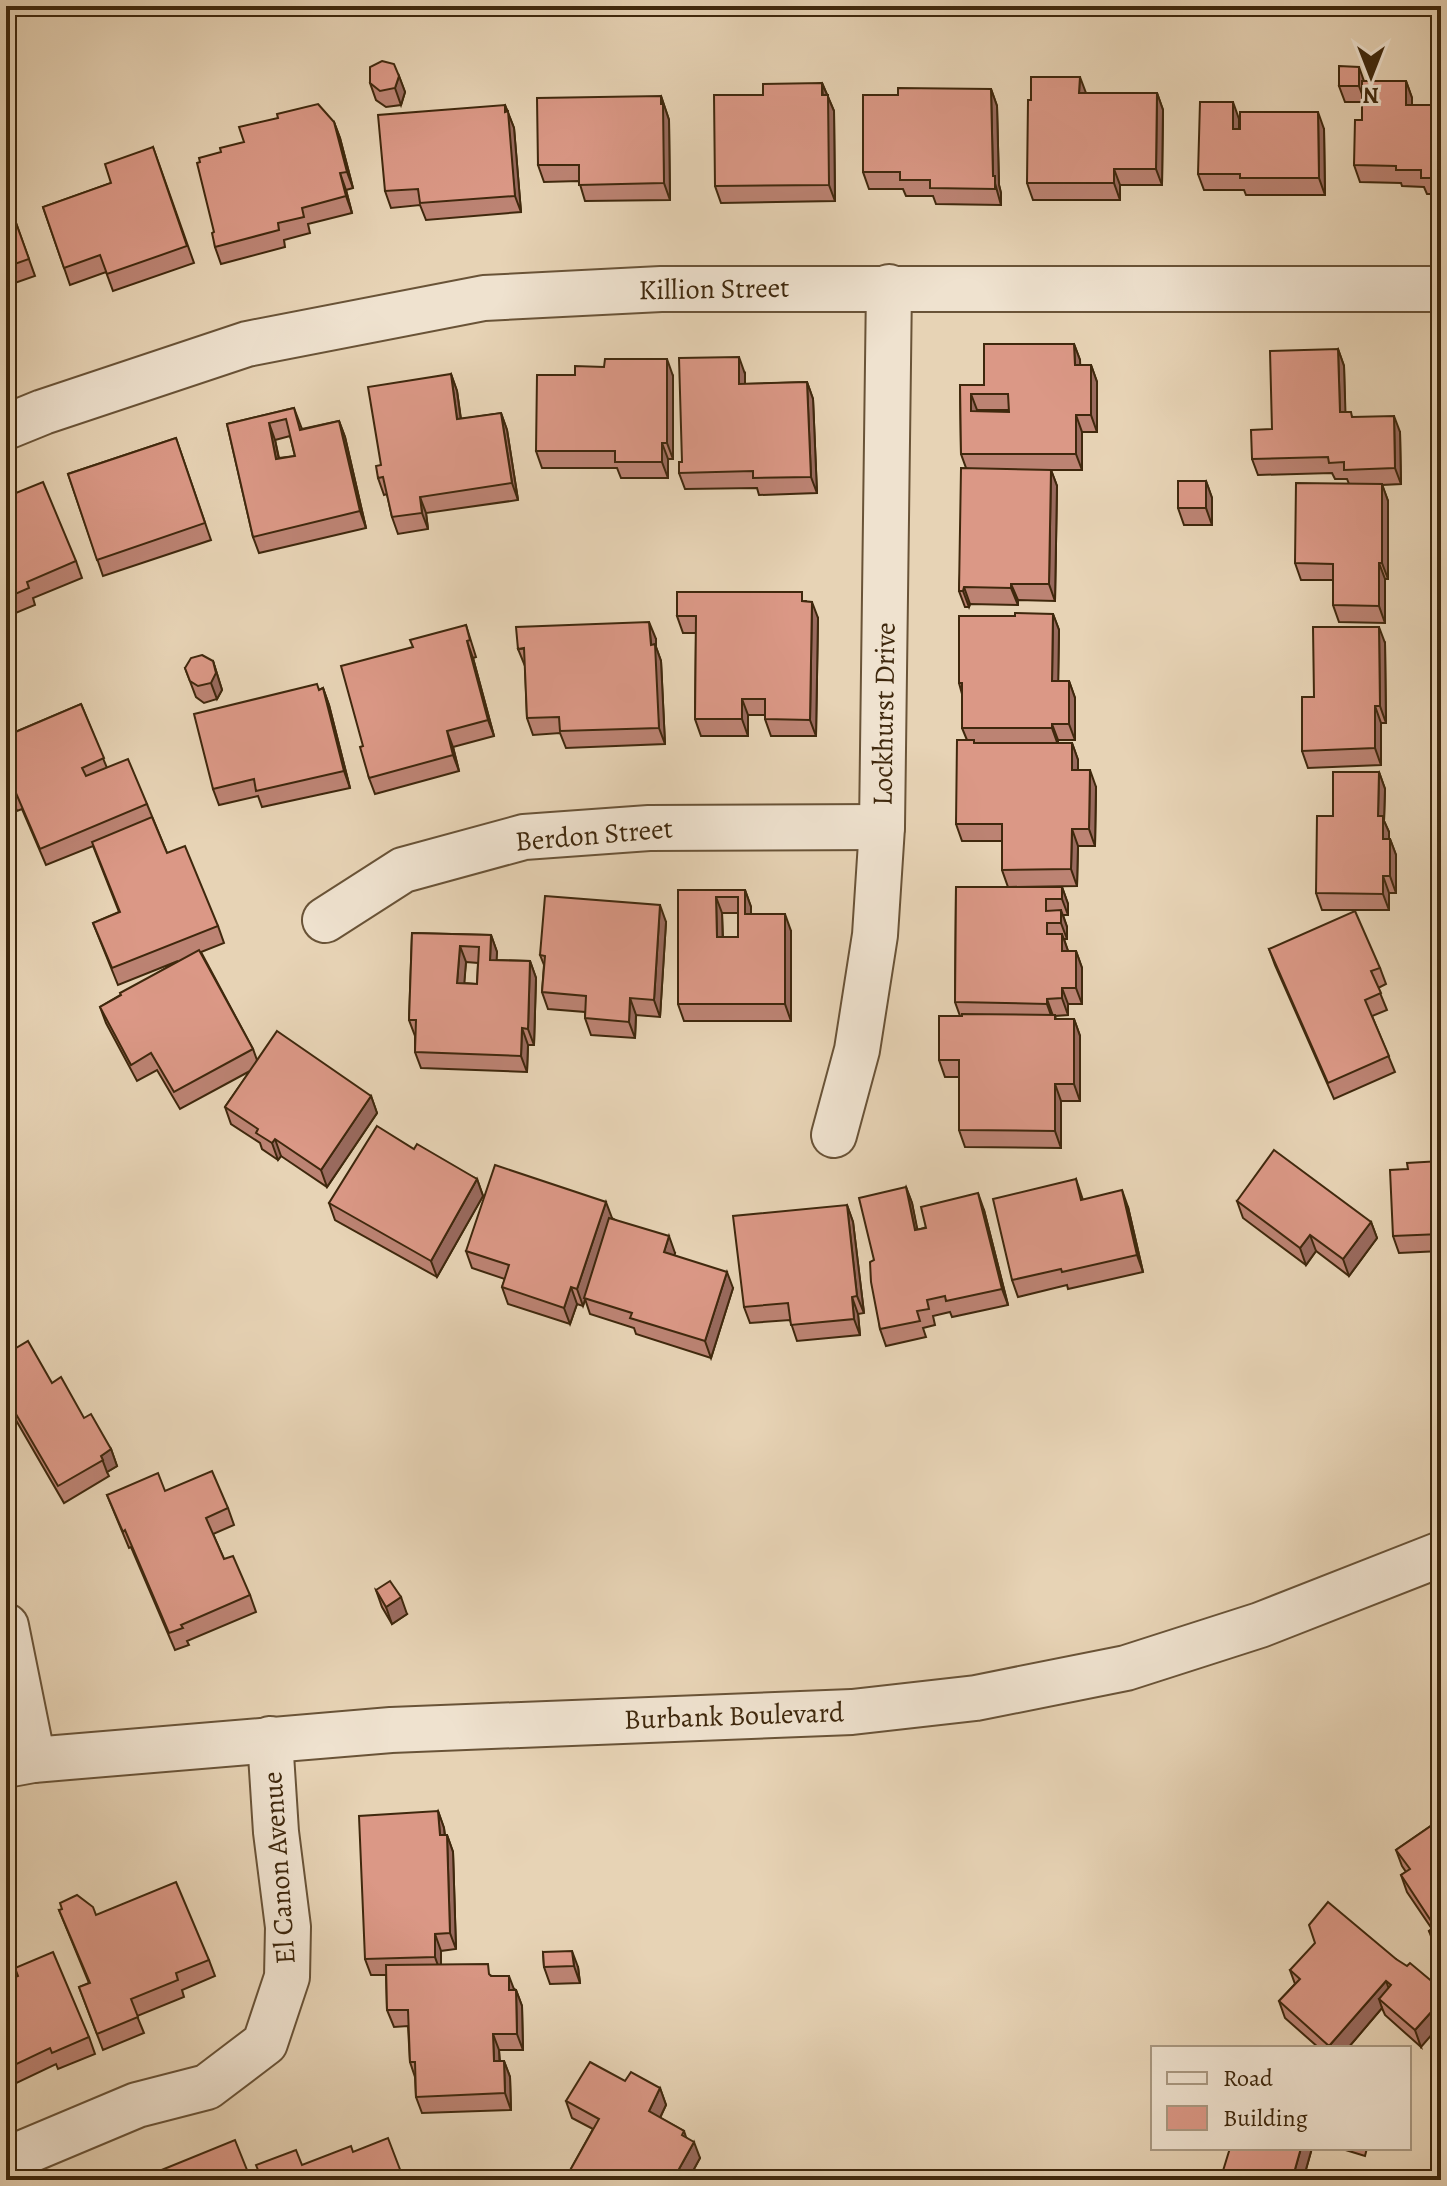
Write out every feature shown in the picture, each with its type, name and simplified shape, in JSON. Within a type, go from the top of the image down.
[{"type":"street","name":"Lockhurst Drive","points":[[834,1135],[857,1050],[875,935],[882,827],[889,287]]},
{"type":"street","name":"Killion Street","points":[[6,427],[247,344],[484,298],[661,289],[1441,289]]},
{"type":"street","name":"Berdon Street","points":[[325,920],[403,870],[524,837],[649,828],[882,827]]},
{"type":"street","name":"Burbank Boulevard","points":[[20,1762],[391,1730],[852,1712],[976,1698],[1126,1668],[1260,1625],[1441,1554]]},
{"type":"street","points":[[6,1626],[20,1762]]},
{"type":"street","name":"El Canon Avenue","points":[[6,2160],[137,2105],[207,2087],[265,2043],[287,1977],[288,1927],[276,1832],[270,1739]]},
{"type":"building","points":[[382,61],[394,64],[399,76],[395,88],[380,91],[370,83],[370,67]]},
{"type":"building","points":[[1339,66],[1359,67],[1359,86],[1339,86]]},
{"type":"building","points":[[1031,77],[1080,77],[1079,93],[1157,93],[1156,169],[1114,169],[1114,183],[1027,183]]},
{"type":"building","points":[[1362,81],[1406,81],[1406,105],[1441,105],[1441,178],[1421,178],[1421,170],[1396,170],[1396,166],[1354,165],[1355,120],[1362,120]]},
{"type":"building","points":[[822,83],[822,95],[828,95],[829,185],[715,186],[714,95],[763,95],[763,84]]},
{"type":"building","points":[[898,88],[991,89],[995,189],[930,188],[930,180],[900,180],[900,172],[863,172],[863,95],[898,95]]},
{"type":"building","points":[[661,96],[664,183],[579,185],[579,165],[538,165],[537,98]]},
{"type":"building","points":[[1200,102],[1233,102],[1233,129],[1240,129],[1240,112],[1318,112],[1319,178],[1240,178],[1240,174],[1198,174]]},
{"type":"building","points":[[318,104],[334,122],[347,172],[340,173],[346,196],[302,208],[304,217],[278,223],[279,230],[215,247],[197,163],[200,162],[199,158],[244,142],[239,127]]},
{"type":"building","points":[[505,105],[515,196],[420,203],[418,189],[385,191],[378,115]]},
{"type":"building","points":[[153,147],[187,246],[107,274],[100,255],[64,268],[43,207],[111,183],[105,164]]},
{"type":"building","points":[[6,195],[29,259],[6,267]]},
{"type":"building","points":[[984,344],[1074,344],[1075,365],[1091,365],[1091,415],[1076,415],[1076,454],[961,454],[960,385],[984,385]],"holes":[[[971,394],[1008,394],[1009,412],[971,411]]]},
{"type":"building","points":[[1338,349],[1340,412],[1351,412],[1352,417],[1394,416],[1395,468],[1344,470],[1344,462],[1329,463],[1328,457],[1252,459],[1251,430],[1272,429],[1270,351]]},
{"type":"building","points":[[739,357],[739,384],[807,382],[811,477],[753,478],[753,471],[679,473],[679,462],[682,462],[679,358]]},
{"type":"building","points":[[605,359],[667,359],[667,443],[662,443],[662,462],[615,462],[615,451],[536,451],[537,375],[575,375],[575,366],[604,367]]},
{"type":"building","points":[[451,374],[457,419],[501,413],[512,483],[420,497],[422,513],[392,517],[383,477],[378,478],[376,466],[381,465],[368,387]]},
{"type":"building","points":[[294,408],[300,430],[339,421],[360,511],[253,537],[227,424]],"holes":[[[286,419],[295,456],[276,459],[269,423]]]},
{"type":"building","points":[[176,438],[205,523],[97,560],[68,474]]},
{"type":"building","points":[[961,468],[1051,470],[1049,584],[1011,584],[1011,588],[964,587],[963,591],[959,591]]},
{"type":"building","points":[[1178,481],[1206,481],[1206,508],[1178,508]]},
{"type":"building","points":[[43,482],[76,561],[27,582],[29,588],[6,598],[6,497]]},
{"type":"building","points":[[1296,483],[1382,484],[1379,606],[1333,605],[1333,564],[1295,563]]},
{"type":"building","points":[[677,592],[802,592],[802,601],[812,602],[810,720],[765,719],[765,699],[742,699],[742,719],[695,719],[696,616],[677,616]]},
{"type":"building","points":[[1015,613],[1053,614],[1052,681],[1069,681],[1069,724],[1052,724],[1052,728],[962,728],[959,616],[1015,616]]},
{"type":"building","points":[[649,622],[651,645],[655,644],[659,728],[560,731],[559,717],[527,718],[524,648],[518,649],[516,627]]},
{"type":"building","points":[[466,625],[470,640],[467,641],[488,720],[447,731],[453,755],[369,778],[341,666],[413,647],[410,640]]},
{"type":"building","points":[[1313,627],[1379,627],[1380,706],[1375,706],[1375,748],[1302,751],[1302,697],[1314,697]]},
{"type":"building","points":[[202,655],[213,661],[216,673],[211,683],[198,686],[190,681],[185,668],[191,658]]},
{"type":"building","points":[[317,684],[319,690],[323,688],[344,771],[256,791],[254,779],[213,789],[194,714]]},
{"type":"building","points":[[81,704],[104,758],[82,768],[86,776],[128,759],[147,804],[40,849],[16,793],[11,795],[6,783],[6,736]]},
{"type":"building","points":[[957,740],[974,740],[974,743],[1072,743],[1072,770],[1090,770],[1089,829],[1072,829],[1071,869],[1002,870],[1002,824],[956,824]]},
{"type":"building","points":[[1333,772],[1379,772],[1378,816],[1383,816],[1383,839],[1390,839],[1390,876],[1383,876],[1383,894],[1316,893],[1317,816],[1333,816]]},
{"type":"building","points":[[152,817],[167,853],[185,846],[218,926],[112,968],[93,923],[120,912],[92,842]]},
{"type":"building","points":[[956,887],[1062,887],[1062,899],[1046,899],[1046,911],[1061,910],[1061,923],[1047,923],[1047,934],[1062,934],[1062,951],[1076,951],[1076,988],[1062,988],[1062,998],[1047,999],[1047,1004],[955,1002]]},
{"type":"building","points":[[678,890],[745,890],[745,914],[785,914],[785,1004],[678,1004]],"holes":[[[716,897],[738,897],[738,937],[717,937]]]},
{"type":"building","points":[[545,896],[660,905],[654,1000],[630,998],[629,1022],[585,1018],[586,996],[542,992],[545,956],[540,955]]},
{"type":"building","points":[[1355,911],[1380,968],[1371,971],[1381,993],[1365,1000],[1389,1056],[1328,1083],[1269,949]]},
{"type":"building","points":[[412,933],[491,935],[490,960],[530,961],[528,1029],[522,1028],[521,1056],[415,1052],[416,1020],[409,1020]],"holes":[[[460,946],[479,947],[477,984],[457,983]]]},
{"type":"building","points":[[199,950],[253,1049],[174,1092],[151,1053],[131,1065],[100,1007]]},
{"type":"building","points":[[1055,1015],[1055,1019],[1074,1019],[1074,1084],[1055,1084],[1055,1131],[959,1130],[959,1060],[939,1060],[939,1016]]},
{"type":"building","points":[[277,1031],[371,1096],[321,1170],[275,1139],[272,1143],[256,1133],[258,1129],[225,1107]]},
{"type":"building","points":[[377,1126],[414,1149],[417,1144],[477,1179],[431,1261],[329,1203]]},
{"type":"building","points":[[1274,1150],[1371,1222],[1343,1259],[1310,1235],[1300,1248],[1237,1201]]},
{"type":"building","points":[[1441,1161],[1441,1234],[1393,1236],[1390,1170],[1408,1169],[1407,1163]]},
{"type":"building","points":[[495,1165],[606,1202],[577,1289],[571,1287],[564,1308],[502,1287],[509,1265],[466,1251]]},
{"type":"building","points":[[1076,1179],[1081,1200],[1122,1190],[1137,1255],[1012,1280],[993,1199]]},
{"type":"building","points":[[906,1187],[915,1230],[926,1228],[921,1207],[978,1193],[1002,1289],[946,1301],[945,1296],[927,1300],[929,1309],[917,1311],[920,1321],[880,1329],[871,1282],[870,1262],[874,1260],[859,1198]]},
{"type":"building","points":[[847,1205],[857,1296],[852,1297],[854,1319],[791,1325],[788,1303],[744,1307],[733,1216]]},
{"type":"building","points":[[609,1218],[669,1236],[664,1252],[727,1272],[705,1341],[630,1318],[632,1313],[584,1298]]},
{"type":"building","points":[[28,1341],[52,1383],[61,1377],[84,1418],[91,1414],[111,1449],[101,1456],[103,1460],[58,1486],[6,1397],[6,1354]]},
{"type":"building","points":[[212,1471],[228,1508],[206,1518],[224,1559],[233,1556],[250,1595],[169,1633],[107,1495],[158,1473],[165,1491]]},
{"type":"building","points":[[390,1581],[401,1597],[386,1607],[376,1590]]},
{"type":"building","points":[[438,1811],[440,1835],[447,1835],[450,1933],[435,1934],[435,1957],[365,1959],[359,1816]]},
{"type":"building","points":[[1441,1819],[1441,1950],[1429,1931],[1435,1927],[1401,1875],[1410,1869],[1396,1850]]},
{"type":"building","points":[[176,1882],[209,1960],[176,1973],[178,1980],[131,1999],[138,2017],[97,2034],[79,1987],[90,1983],[59,1910],[62,1909],[60,1903],[77,1895],[93,1907],[96,1915]]},
{"type":"building","points":[[1328,1902],[1396,1959],[1407,1966],[1410,1963],[1441,1989],[1441,2001],[1415,2030],[1379,1999],[1391,1985],[1386,1981],[1329,2046],[1279,2001],[1300,1979],[1290,1970],[1315,1943],[1309,1925]]},
{"type":"building","points":[[572,1951],[574,1966],[544,1967],[543,1952]]},
{"type":"building","points":[[53,1952],[89,2037],[52,2053],[50,2048],[6,2069],[6,1981],[18,1976],[15,1968]]},
{"type":"building","points":[[488,1964],[491,1976],[509,1976],[509,1990],[516,1990],[517,2034],[493,2034],[494,2061],[504,2061],[505,2093],[416,2097],[415,2062],[410,2062],[408,2010],[387,2010],[386,1965]]},
{"type":"building","points":[[590,2062],[625,2081],[631,2072],[660,2088],[649,2111],[684,2131],[682,2135],[694,2142],[674,2178],[661,2171],[656,2180],[570,2180],[572,2176],[568,2174],[599,2119],[566,2101]]},
{"type":"building","points":[[388,2138],[404,2180],[262,2180],[256,2165],[296,2150],[302,2165],[351,2146],[353,2152]]},
{"type":"building","points":[[235,2140],[251,2180],[137,2180]]},
{"type":"building","points":[[1229,2150],[1300,2150],[1292,2180],[1242,2180],[1222,2174]]}]
